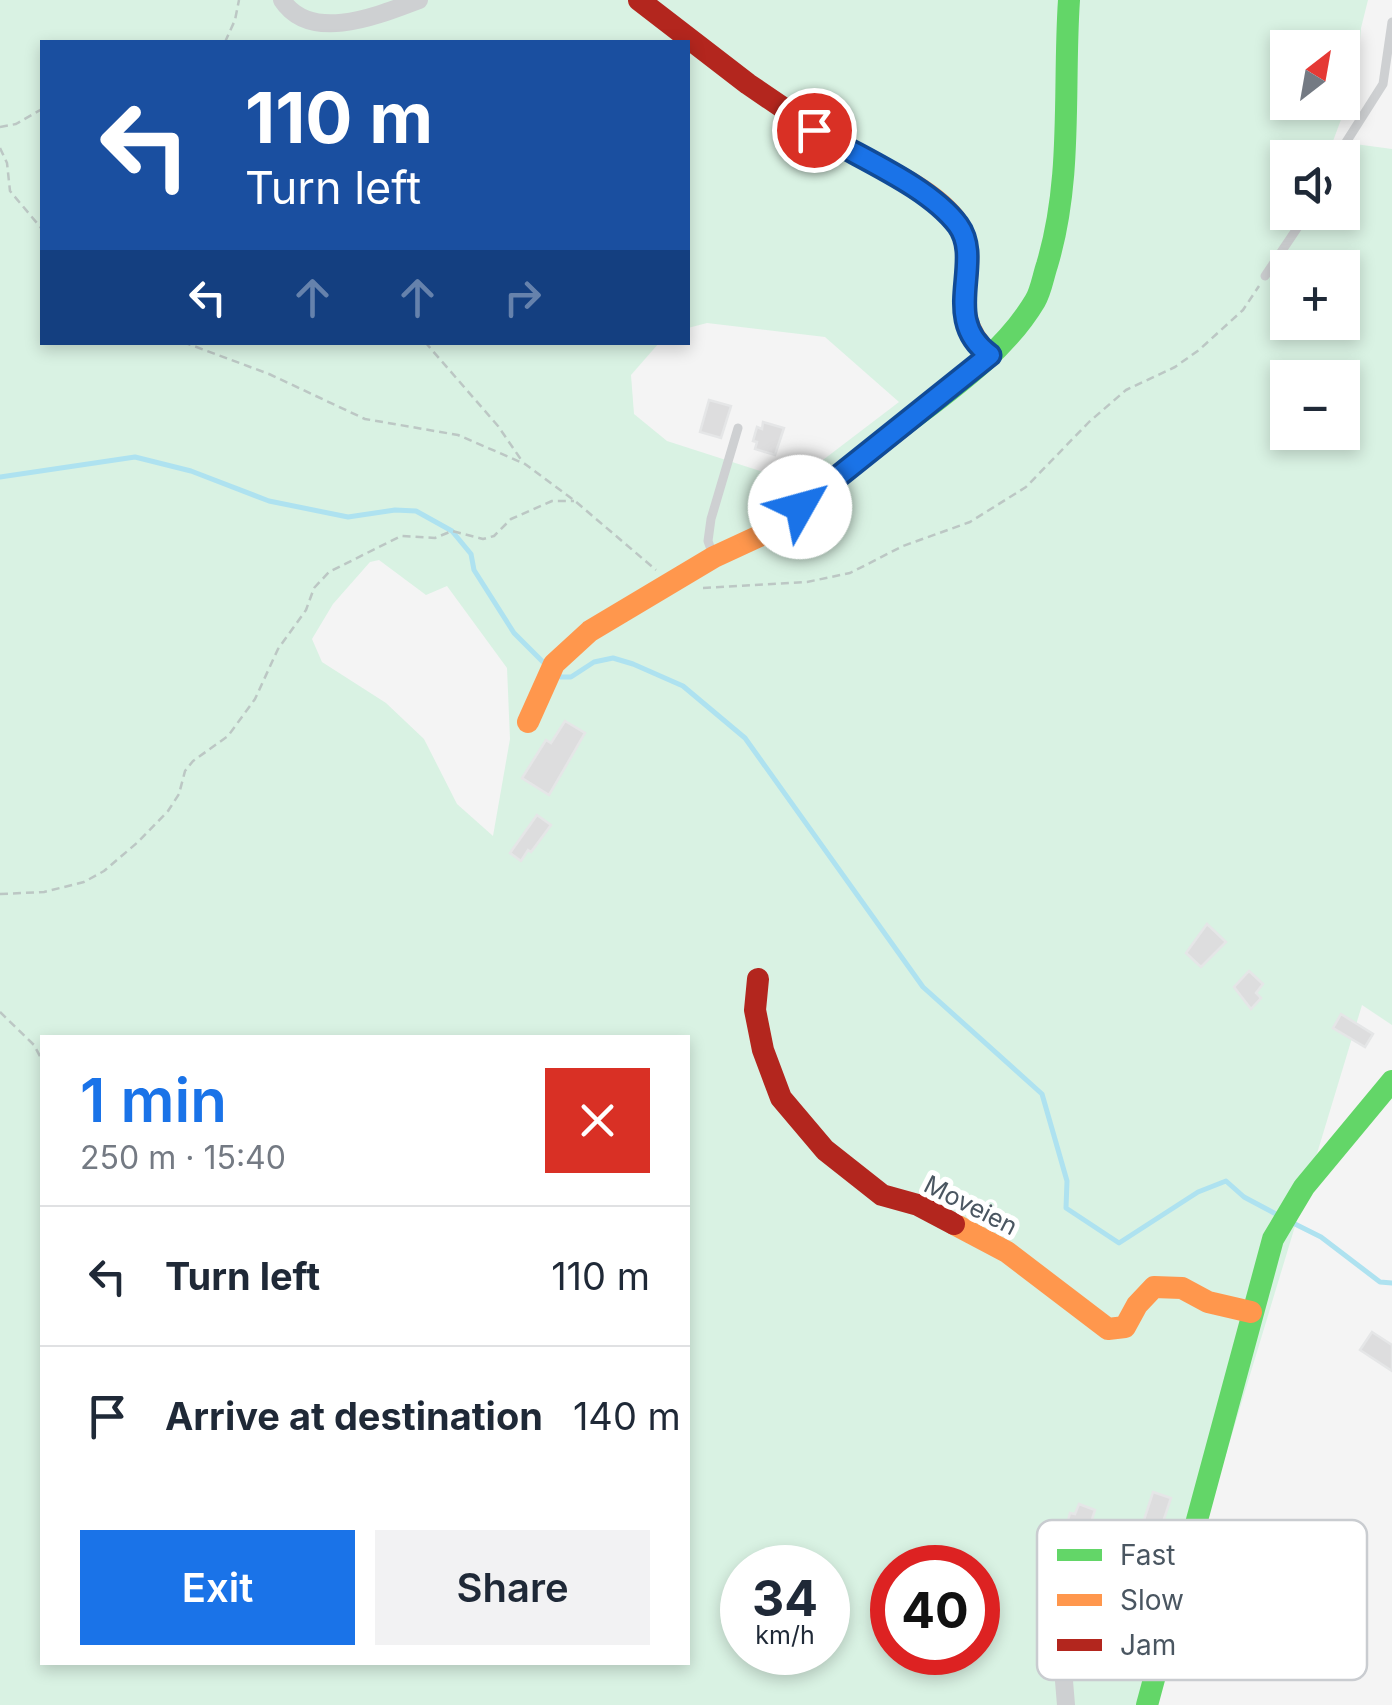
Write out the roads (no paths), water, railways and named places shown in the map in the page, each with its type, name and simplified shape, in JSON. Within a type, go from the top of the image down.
[{"type":"street","points":[[282,0],[290,13],[321,25],[379,16],[418,0]]},
{"type":"street","points":[[639,0],[772,102],[938,202],[961,228],[966,253],[965,318],[978,347],[990,355]]},
{"type":"street","points":[[528,722],[554,664],[590,632],[714,558],[768,532],[1010,336],[1037,298],[1056,236],[1066,152],[1064,63],[1069,0]]},
{"type":"street","name":"Moveien","points":[[758,979],[755,1010],[763,1050],[781,1098],[825,1150],[882,1195],[918,1205],[1007,1252],[1108,1329],[1125,1326],[1136,1305],[1154,1287],[1182,1288],[1208,1302],[1251,1312]]},
{"type":"street","points":[[1196,1520],[1273,1240],[1304,1188],[1392,1080]]},
{"type":"street","points":[[1064,1680],[1066,1705]]},
{"type":"street","points":[[1147,1705],[1154,1680]]},
{"type":"lane","points":[[1347,140],[1383,84],[1390,61],[1392,22]]},
{"type":"lane","points":[[1265,276],[1296,230]]},
{"type":"lane","points":[[714,558],[708,540],[711,519],[738,428]]},
{"type":"waterway","points":[[0,477],[135,457],[191,471],[269,501],[348,517],[416,511],[452,531],[471,554],[474,570],[514,633],[544,663]]},
{"type":"waterway","points":[[556,673],[571,677],[594,662],[613,658],[633,664],[683,686],[745,738],[923,987],[1042,1094],[1067,1181],[1066,1208],[1119,1243],[1198,1192],[1226,1181],[1244,1197],[1276,1214]]},
{"type":"waterway","points":[[1293,1223],[1321,1237],[1380,1282],[1392,1283]]}]
